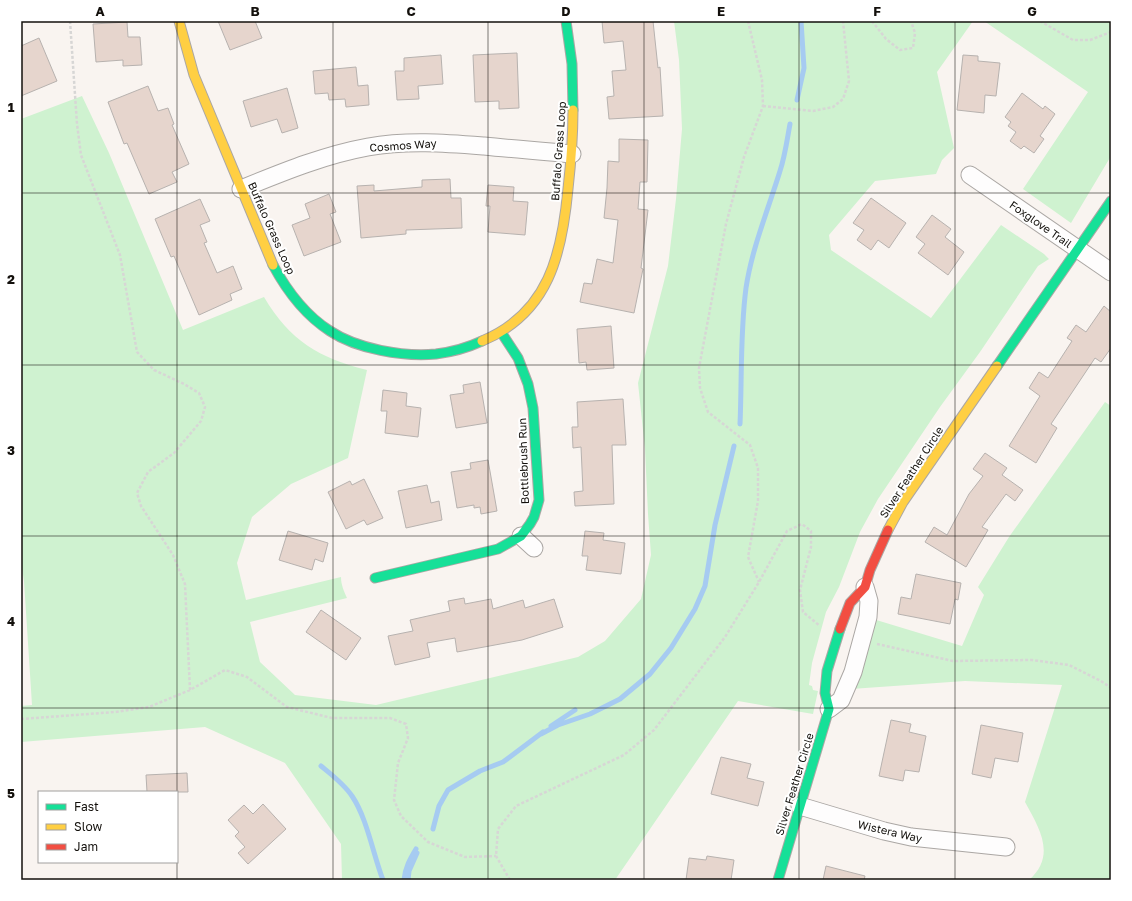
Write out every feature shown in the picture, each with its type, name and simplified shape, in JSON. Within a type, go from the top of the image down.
[{"type":"street","name":"Buffalo Grass Loop","points":[[179,21],[182,39],[194,75],[241,189],[273,264],[282,282],[295,301],[332,332],[352,342],[376,350],[412,354],[437,354],[458,350],[480,343],[501,332],[518,318],[535,300],[549,279],[557,259],[563,237],[572,154],[574,118],[572,74],[566,21]]},
{"type":"street","name":"Cosmos Way","points":[[241,189],[296,166],[332,154],[369,147],[407,143],[439,143],[572,154]]},
{"type":"street","name":"Foxglove Trail","points":[[970,175],[1111,272]]},
{"type":"street","name":"Silver Feather Circle","points":[[778,880],[829,709],[825,693],[827,671],[836,639],[850,603],[865,587],[870,570],[885,535],[903,502],[1111,201]]},
{"type":"street","name":"Bottlebrush Run","points":[[375,578],[498,549],[521,536],[530,526],[536,514],[539,500],[533,408],[528,384],[518,358],[501,332]]},
{"type":"street","points":[[521,536],[534,548]]},
{"type":"street","points":[[829,709],[840,700],[853,672],[868,617],[869,601],[865,587]]},
{"type":"street","name":"Wistera Way","points":[[800,806],[884,831],[910,837],[1006,847]]},
{"type":"path","points":[[70,21],[77,124],[81,154],[120,255],[137,352],[154,370],[199,393],[205,407],[201,421],[174,453],[148,472],[138,493],[141,506],[173,555],[185,584],[190,690]]},
{"type":"path","points":[[748,21],[762,80],[763,106],[744,157],[726,224],[699,368],[700,388],[708,412],[750,445],[758,468],[758,501],[748,557],[759,582]]},
{"type":"path","points":[[763,106],[813,111],[833,108],[843,99],[849,81],[843,21]]},
{"type":"path","points":[[872,21],[886,39],[900,50],[912,48],[916,33],[911,21]]},
{"type":"path","points":[[1040,21],[1073,40],[1090,40],[1111,32]]},
{"type":"path","points":[[510,880],[496,856],[498,829],[516,806],[624,755],[654,730],[725,638],[759,582],[787,531],[802,524],[811,531],[811,547],[800,590],[803,612],[822,627]]},
{"type":"path","points":[[874,643],[953,661],[1032,660],[1068,665],[1111,688]]},
{"type":"path","points":[[21,719],[115,712],[149,707],[190,690],[225,670],[247,677],[287,707],[332,718],[390,718],[406,724],[408,738],[398,763],[394,800],[401,816],[428,842],[465,857],[496,856]]},
{"type":"green space","points":[[674,21],[973,21],[937,72],[954,148],[942,160],[936,174],[875,181],[829,235],[831,250],[931,318],[1001,225],[1049,259],[1038,266],[980,352],[940,407],[878,499],[860,532],[839,587],[826,612],[812,663],[809,685],[812,686],[813,690],[818,691],[813,714],[738,701],[615,880],[342,880],[341,844],[285,763],[205,727],[21,742],[21,706],[32,705],[24,581],[21,562],[21,119],[82,96],[109,153],[183,330],[264,297],[284,325],[307,346],[334,360],[367,370],[348,458],[291,484],[252,517],[237,563],[246,600],[341,577],[342,585],[347,598],[250,622],[260,662],[295,695],[376,705],[578,657],[605,641],[641,599],[651,555],[645,449],[638,383],[668,266],[676,199],[682,129],[679,60]]},
{"type":"green space","points":[[984,21],[1111,21],[1111,156],[1071,223],[1023,189],[1088,92]]},
{"type":"green space","points":[[1105,402],[1111,406],[1111,880],[1029,880],[1037,871],[1042,861],[1044,851],[1040,832],[1025,802],[1062,685],[965,681],[851,689],[873,619],[962,646],[984,595],[978,587],[1009,537]]},
{"type":"building","points":[[218,21],[255,21],[262,38],[230,50]]},
{"type":"building","points":[[602,21],[653,21],[658,68],[660,67],[663,116],[609,119],[607,97],[614,96],[612,71],[626,70],[623,41],[604,43]]},
{"type":"building","points":[[127,22],[128,37],[140,37],[142,65],[123,66],[123,60],[96,62],[93,24]]},
{"type":"building","points":[[39,38],[57,81],[21,96],[21,46]]},
{"type":"building","points":[[517,53],[519,108],[499,109],[499,101],[475,102],[473,55]]},
{"type":"building","points":[[441,55],[443,84],[418,86],[419,99],[397,100],[395,71],[404,71],[404,58]]},
{"type":"building","points":[[963,55],[978,56],[978,61],[1000,63],[996,96],[985,95],[984,113],[957,110]]},
{"type":"building","points":[[356,67],[358,86],[368,85],[369,105],[346,107],[345,99],[329,100],[328,93],[315,94],[313,71]]},
{"type":"building","points":[[148,86],[158,111],[168,108],[174,124],[172,125],[189,164],[172,172],[177,182],[149,194],[127,143],[124,144],[108,102]]},
{"type":"building","points":[[287,88],[298,128],[282,133],[277,119],[251,127],[243,101]]},
{"type":"building","points":[[1022,93],[1043,109],[1045,106],[1055,114],[1040,136],[1044,139],[1034,153],[1024,146],[1021,149],[1010,141],[1016,132],[1008,126],[1011,122],[1005,117]]},
{"type":"building","points":[[619,139],[648,140],[647,182],[640,182],[638,209],[648,210],[641,268],[643,269],[634,313],[580,302],[584,283],[592,284],[597,259],[613,263],[618,220],[604,218],[608,161],[619,162]]},
{"type":"building","points":[[450,179],[451,198],[461,198],[462,228],[406,230],[406,234],[361,238],[357,186],[374,185],[374,191],[422,187],[422,180]]},
{"type":"building","points":[[488,185],[514,187],[513,201],[528,202],[525,235],[488,232],[490,206],[486,206]]},
{"type":"building","points":[[329,194],[336,212],[330,214],[341,242],[304,256],[292,225],[310,218],[305,204]]},
{"type":"building","points":[[871,198],[906,223],[889,248],[878,240],[871,250],[857,240],[864,230],[853,223]]},
{"type":"building","points":[[200,199],[210,221],[200,225],[207,242],[204,243],[217,273],[233,266],[242,289],[230,294],[232,300],[199,315],[174,256],[171,257],[155,219]]},
{"type":"building","points":[[932,215],[951,229],[945,237],[964,252],[948,275],[918,253],[925,244],[916,237]]},
{"type":"building","points":[[1104,306],[1111,312],[1111,348],[1101,362],[1095,358],[1051,424],[1057,428],[1036,463],[1009,446],[1040,396],[1029,388],[1039,372],[1048,378],[1072,341],[1067,338],[1076,325],[1086,332]]},
{"type":"building","points":[[611,326],[614,368],[587,370],[586,362],[579,363],[577,329]]},
{"type":"building","points":[[480,382],[487,423],[456,428],[450,395],[464,393],[463,385]]},
{"type":"building","points":[[383,390],[407,393],[406,406],[421,408],[418,437],[385,433],[387,411],[381,411]]},
{"type":"building","points":[[623,399],[626,445],[612,445],[614,504],[575,506],[574,492],[583,491],[581,447],[573,448],[572,427],[578,427],[577,402]]},
{"type":"building","points":[[985,453],[1007,468],[1002,475],[1023,490],[1015,501],[1006,494],[982,527],[988,530],[966,567],[925,542],[934,527],[947,535],[969,494],[983,476],[973,469]]},
{"type":"building","points":[[488,460],[497,511],[481,514],[480,507],[474,508],[474,505],[457,508],[451,472],[471,469],[470,463]]},
{"type":"building","points":[[364,479],[383,518],[367,525],[364,520],[346,529],[328,492],[350,481],[352,485]]},
{"type":"building","points":[[427,485],[431,503],[439,501],[442,520],[406,528],[398,491]]},
{"type":"building","points":[[288,531],[328,543],[323,562],[315,559],[312,570],[279,560]]},
{"type":"building","points":[[585,531],[604,533],[603,540],[625,543],[621,574],[586,570],[588,556],[582,556]]},
{"type":"building","points":[[916,574],[961,583],[958,600],[955,599],[950,624],[898,614],[901,597],[911,599]]},
{"type":"building","points":[[464,598],[465,604],[491,599],[493,609],[523,600],[525,608],[554,599],[563,627],[522,640],[457,652],[455,638],[427,643],[430,657],[395,665],[388,636],[413,631],[410,620],[450,611],[448,601]]},
{"type":"building","points":[[321,610],[361,638],[346,660],[306,632]]},
{"type":"building","points":[[891,720],[911,724],[909,732],[926,736],[919,772],[905,770],[903,781],[879,776]]},
{"type":"building","points":[[981,725],[1023,733],[1018,762],[995,758],[991,778],[972,774]]},
{"type":"building","points":[[721,757],[751,764],[747,778],[764,782],[758,806],[711,794]]},
{"type":"building","points":[[187,773],[188,792],[147,791],[146,775]]},
{"type":"building","points":[[263,804],[286,829],[248,864],[238,853],[245,847],[235,836],[239,832],[228,820],[244,805],[253,814]]},
{"type":"building","points":[[707,856],[734,860],[731,880],[686,880],[689,858],[706,860]]},
{"type":"building","points":[[826,866],[865,876],[864,880],[823,880]]},
{"type":"waterway","points":[[797,100],[804,68],[801,21]]},
{"type":"waterway","points":[[740,424],[742,339],[746,288],[756,244],[782,165],[790,124]]},
{"type":"waterway","points":[[541,734],[558,725],[590,714],[620,699],[650,674],[671,648],[695,609],[705,586],[715,525],[734,446]]},
{"type":"waterway","points":[[551,726],[575,710]]},
{"type":"waterway","points":[[433,829],[439,806],[448,790],[480,771],[503,762],[543,732]]},
{"type":"waterway","points":[[321,766],[338,780],[352,796],[357,805],[366,825],[383,880]]},
{"type":"waterway","points":[[404,880],[408,864],[416,849]]},
{"type":"waterway","points":[[408,880],[409,871],[417,853]]},
{"type":"traffic: fast","points":[[566,21],[572,64],[573,110]]},
{"type":"traffic: fast","points":[[997,366],[1111,201]]},
{"type":"traffic: fast","points":[[273,265],[297,302],[313,318],[330,331],[353,343],[395,353],[423,355],[454,351],[482,341]]},
{"type":"traffic: fast","points":[[375,578],[498,549],[521,536],[534,517],[539,500],[533,408],[528,384],[518,358],[501,332]]},
{"type":"traffic: fast","points":[[778,880],[829,709],[825,693],[827,671],[840,629]]},
{"type":"traffic: slow","points":[[179,21],[194,75],[273,265]]},
{"type":"traffic: slow","points":[[482,341],[505,329],[523,315],[537,298],[548,279],[556,258],[565,213],[571,159],[573,110]]},
{"type":"traffic: slow","points":[[888,530],[903,502],[997,366]]},
{"type":"traffic: jam","points":[[840,629],[850,603],[865,587],[870,570],[888,530]]}]
